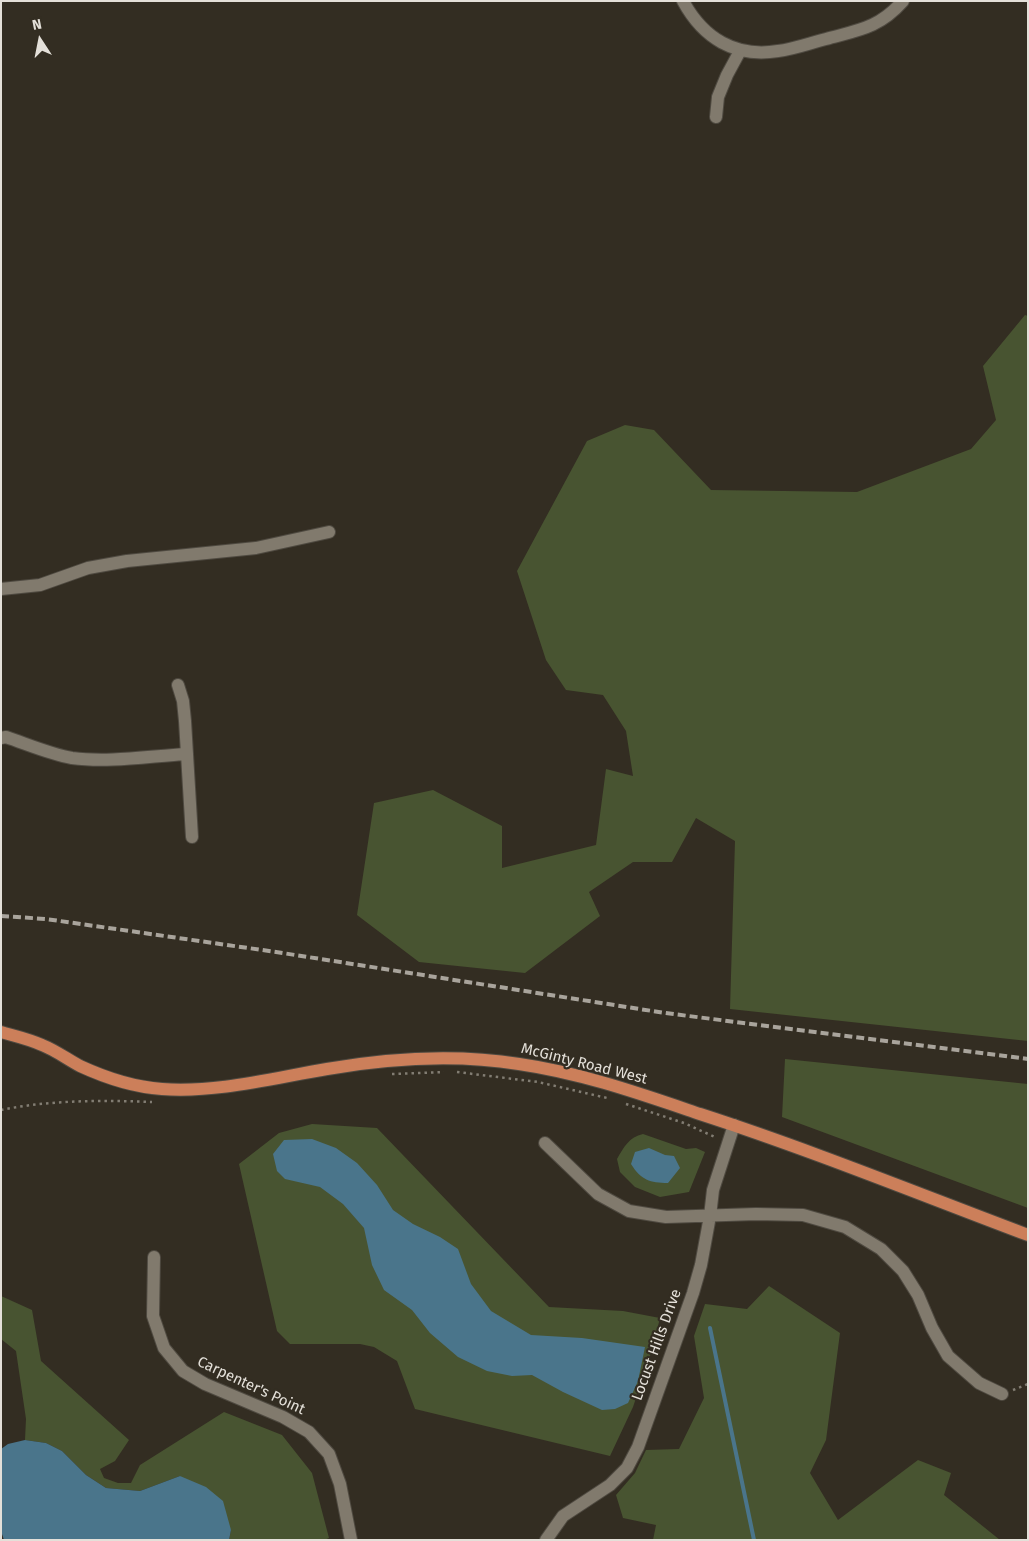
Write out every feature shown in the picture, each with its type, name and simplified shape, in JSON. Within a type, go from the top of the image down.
[{"type":"main road","name":"McGinty Road West","points":[[1,1032],[45,1046],[80,1066],[121,1082],[144,1087],[186,1090],[241,1085],[391,1059],[460,1058],[517,1063],[628,1088],[734,1125],[1028,1235]]},
{"type":"street","points":[[683,1],[694,19],[722,44],[740,50],[760,52],[778,51],[876,24],[893,13],[903,1]]},
{"type":"street","points":[[716,116],[718,97],[726,75],[740,50]]},
{"type":"street","points":[[1,589],[40,585],[88,568],[127,561],[256,548],[329,532]]},
{"type":"street","points":[[178,685],[183,701],[192,837]]},
{"type":"street","points":[[1,738],[6,737],[71,758],[116,760],[187,754]]},
{"type":"street","name":"Locust Hills Drive","points":[[546,1540],[563,1516],[610,1485],[627,1468],[638,1447],[693,1293],[701,1265],[710,1216],[712,1190],[734,1125]]},
{"type":"street","points":[[544,1143],[598,1194],[629,1211],[666,1217],[803,1215],[845,1227],[881,1249],[903,1271],[918,1295],[932,1328],[948,1356],[979,1383],[1002,1394]]},
{"type":"street","name":"Carpenter's Point","points":[[154,1257],[153,1316],[164,1348],[183,1371],[204,1384],[283,1417],[309,1432],[329,1454],[340,1484],[351,1540]]},
{"type":"path","points":[[383,1075],[452,1072],[538,1082],[611,1099]]},
{"type":"path","points":[[1,1110],[17,1106],[106,1100],[156,1102]]},
{"type":"path","points":[[620,1102],[684,1123],[728,1142]]},
{"type":"path","points":[[1002,1394],[1028,1384]]},
{"type":"green space","points":[[1025,315],[1028,316],[1028,1041],[730,1009],[735,841],[696,818],[672,862],[633,862],[589,892],[600,916],[525,973],[419,962],[357,915],[374,803],[433,790],[502,826],[502,868],[596,845],[606,769],[633,776],[626,731],[603,695],[566,690],[546,660],[517,571],[587,441],[625,425],[654,430],[711,490],[857,492],[971,449],[996,420],[983,366]]},
{"type":"green space","points":[[785,1059],[1028,1084],[1028,1208],[782,1117]]},
{"type":"green space","points":[[312,1124],[377,1128],[549,1307],[623,1311],[660,1318],[652,1350],[633,1407],[610,1456],[415,1409],[397,1361],[374,1347],[360,1344],[290,1344],[277,1331],[239,1164],[279,1133]]},
{"type":"green space","points":[[643,1134],[686,1149],[696,1148],[705,1152],[689,1192],[660,1197],[635,1187],[620,1172],[617,1159],[622,1150],[630,1140]]},
{"type":"green space","points":[[769,1286],[840,1333],[826,1440],[810,1473],[838,1520],[918,1460],[951,1473],[944,1495],[1000,1540],[653,1540],[656,1525],[623,1518],[616,1495],[635,1473],[646,1450],[679,1449],[704,1398],[694,1336],[705,1304],[747,1309]]},
{"type":"green space","points":[[1,1296],[32,1310],[41,1361],[129,1440],[115,1461],[100,1469],[104,1478],[118,1483],[131,1483],[140,1465],[224,1412],[282,1435],[312,1473],[329,1538],[324,1540],[229,1540],[231,1530],[180,1476],[140,1491],[106,1488],[86,1475],[62,1451],[46,1443],[25,1440],[26,1419],[16,1351],[1,1339]]},
{"type":"water","points":[[312,1139],[336,1148],[357,1163],[377,1185],[393,1210],[413,1224],[440,1237],[458,1249],[471,1284],[491,1311],[531,1335],[582,1338],[645,1347],[638,1381],[628,1403],[615,1409],[602,1410],[532,1375],[512,1376],[487,1371],[458,1357],[430,1333],[412,1310],[384,1290],[372,1265],[364,1228],[343,1204],[320,1187],[285,1179],[277,1171],[273,1154],[284,1140]]},
{"type":"water","points":[[649,1148],[665,1155],[674,1156],[680,1168],[668,1183],[646,1180],[638,1174],[631,1164],[635,1152]]},
{"type":"water","points":[[25,1440],[46,1443],[62,1451],[86,1475],[106,1488],[140,1491],[180,1476],[206,1487],[223,1501],[231,1530],[229,1540],[4,1540],[1,1531],[1,1449],[8,1444]]},
{"type":"waterway","points":[[710,1328],[754,1540]]},
{"type":"railway","points":[[1,916],[46,919],[276,952],[665,1013],[1028,1059]]}]
